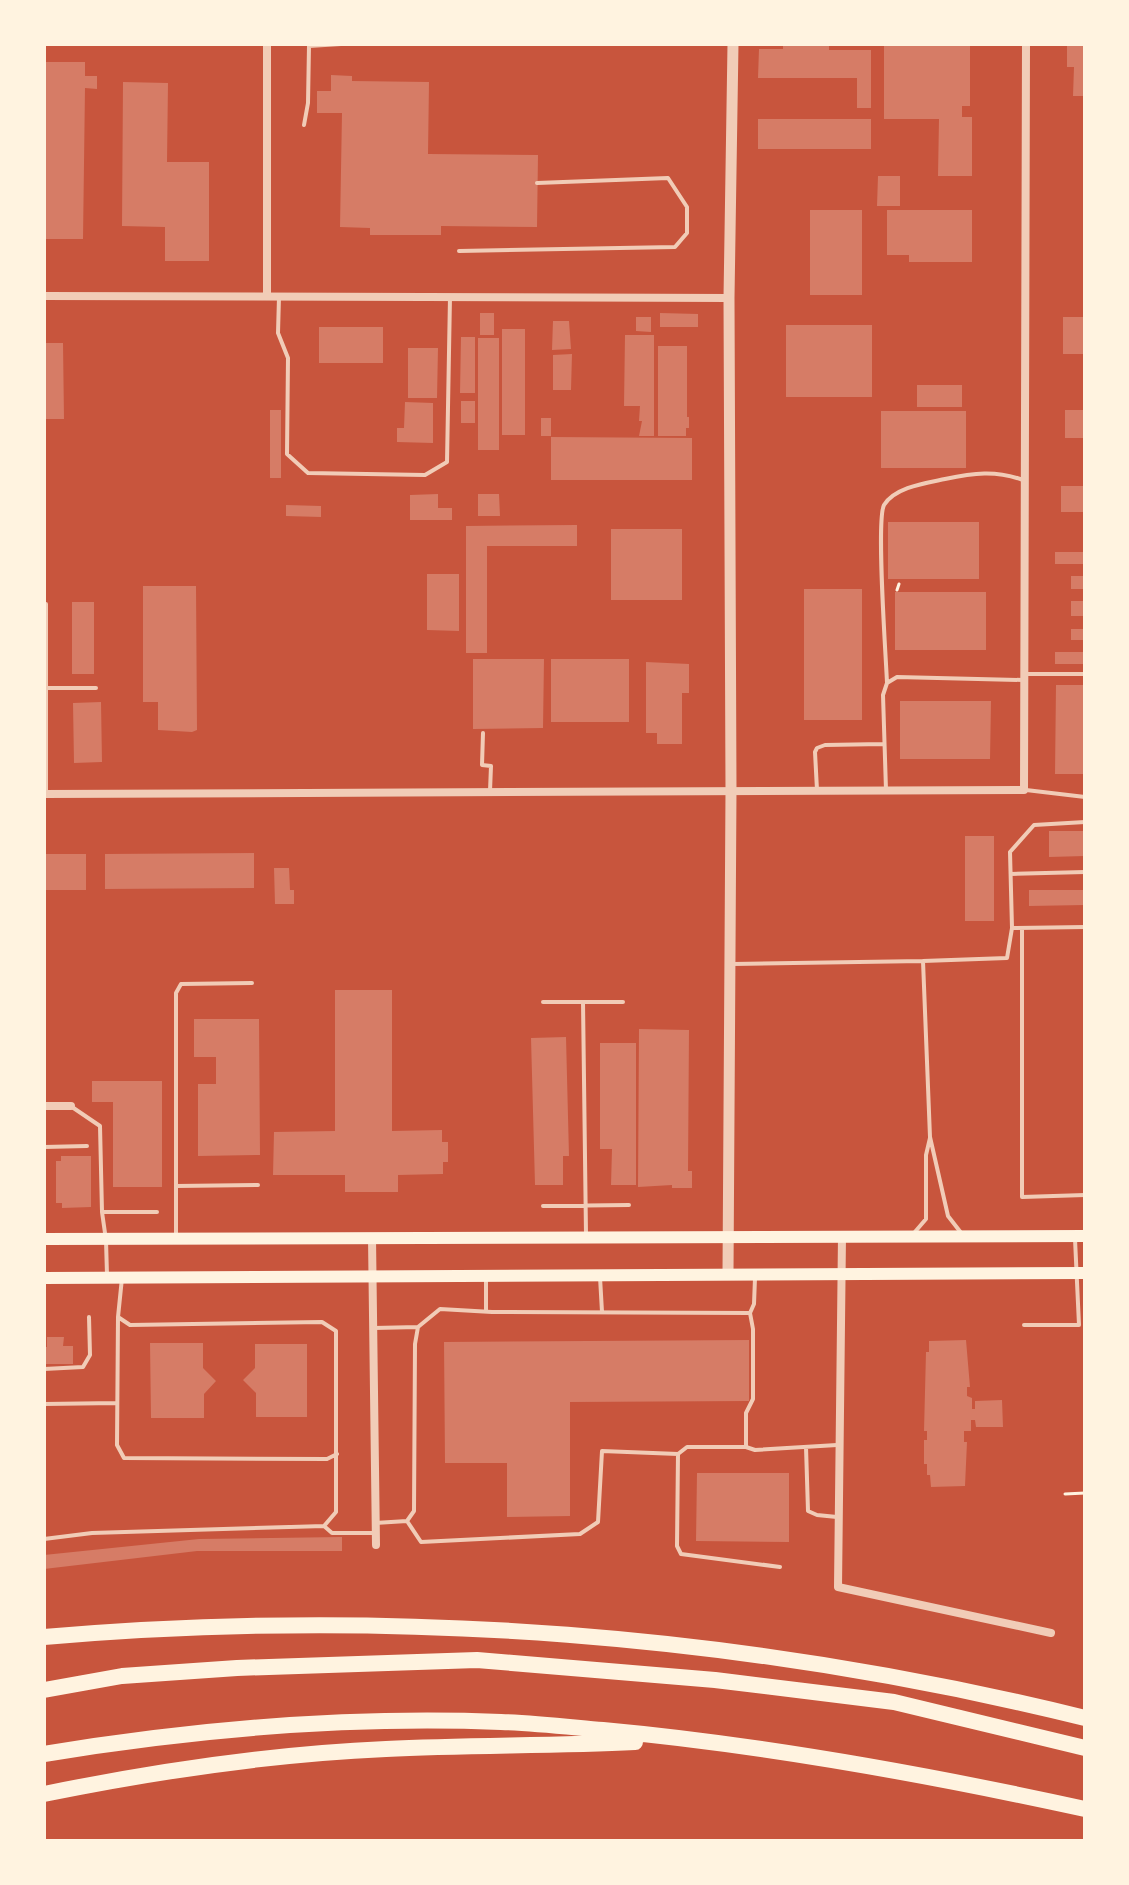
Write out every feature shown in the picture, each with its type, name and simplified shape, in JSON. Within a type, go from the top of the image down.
[{"type":"highway","points":[[44,1637],[288,1625],[446,1627],[581,1636],[714,1649],[844,1667],[1085,1718]]},
{"type":"highway","points":[[44,1690],[122,1676],[237,1668],[477,1660],[715,1680],[894,1702],[1085,1748]]},
{"type":"highway","points":[[44,1754],[175,1734],[363,1721],[504,1722],[702,1739],[926,1775],[1085,1809]]},
{"type":"highway","points":[[44,1794],[139,1775],[353,1751],[702,1739]]},
{"type":"main road","points":[[44,1239],[1080,1236]]},
{"type":"main road","points":[[44,1278],[1082,1273]]},
{"type":"street","points":[[267,44],[267,295]]},
{"type":"street","points":[[728,1274],[731,790],[729,298],[733,44]]},
{"type":"street","points":[[45,794],[1024,790],[1026,44]]},
{"type":"street","points":[[44,296],[729,298]]},
{"type":"street","points":[[44,1106],[71,1106]]},
{"type":"street","points":[[842,1236],[838,1587],[1051,1633]]},
{"type":"street","points":[[372,1238],[376,1545]]},
{"type":"lane","points":[[304,125],[308,103],[309,46],[341,44]]},
{"type":"lane","points":[[459,251],[675,247],[687,233],[687,207],[668,178],[537,183]]},
{"type":"lane","points":[[279,295],[278,333],[288,358],[287,454],[308,473],[425,475],[447,462],[450,296]]},
{"type":"lane","points":[[886,790],[884,506],[900,491],[964,475],[990,472],[1025,480]]},
{"type":"lane","points":[[45,794],[48,688],[46,604]]},
{"type":"lane","points":[[887,683],[897,677],[1085,674]]},
{"type":"lane","points":[[48,688],[96,688]]},
{"type":"lane","points":[[483,733],[482,765],[493,766],[490,791]]},
{"type":"lane","points":[[817,790],[817,748],[825,745],[884,744]]},
{"type":"lane","points":[[1024,790],[1085,797]]},
{"type":"lane","points":[[729,964],[1007,958],[1012,928],[1010,852],[1034,825],[1085,822]]},
{"type":"lane","points":[[1011,874],[1085,872]]},
{"type":"lane","points":[[1012,928],[1085,927]]},
{"type":"lane","points":[[1022,928],[1022,1197],[1085,1195]]},
{"type":"lane","points":[[923,961],[930,1136],[948,1216],[963,1236]]},
{"type":"lane","points":[[176,1239],[176,993],[181,984],[252,983]]},
{"type":"lane","points":[[543,1002],[623,1002]]},
{"type":"lane","points":[[583,1002],[586,1237]]},
{"type":"lane","points":[[71,1106],[100,1126],[102,1212],[108,1277]]},
{"type":"lane","points":[[911,1236],[926,1219],[926,1155],[930,1136]]},
{"type":"lane","points":[[44,1147],[87,1146]]},
{"type":"lane","points":[[176,1186],[258,1185]]},
{"type":"lane","points":[[543,1206],[629,1205]]},
{"type":"lane","points":[[102,1212],[157,1212]]},
{"type":"lane","points":[[1024,1325],[1082,1325],[1080,1236]]},
{"type":"lane","points":[[486,1274],[486,1312]]},
{"type":"lane","points":[[600,1274],[602,1312]]},
{"type":"lane","points":[[746,1447],[746,1413],[753,1399],[753,1329],[750,1313],[754,1304],[755,1274]]},
{"type":"lane","points":[[122,1277],[118,1317],[117,1445],[124,1458],[327,1459],[337,1454]]},
{"type":"lane","points":[[374,1328],[418,1327],[440,1309],[486,1312],[750,1313]]},
{"type":"lane","points":[[44,1369],[83,1367],[90,1355],[89,1317]]},
{"type":"lane","points":[[118,1317],[130,1325],[322,1322],[336,1331],[336,1512],[324,1526]]},
{"type":"lane","points":[[44,1539],[92,1533],[324,1526],[332,1533],[407,1521],[414,1511],[415,1344],[418,1327]]},
{"type":"lane","points":[[44,1404],[117,1403]]},
{"type":"lane","points":[[407,1521],[421,1542],[580,1534],[598,1522],[602,1451],[678,1454],[687,1447],[746,1447],[755,1450],[840,1445]]},
{"type":"lane","points":[[806,1447],[808,1511],[839,1517]]},
{"type":"lane","points":[[678,1454],[677,1546],[681,1554],[780,1567]]},
{"type":"path","points":[[897,590],[899,584]]},
{"type":"path","points":[[1065,1494],[1085,1493]]},
{"type":"building","points":[[783,44],[829,44],[829,50],[871,50],[871,108],[857,108],[857,78],[758,78],[759,49],[783,49]]},
{"type":"building","points":[[884,44],[970,44],[970,106],[962,106],[962,117],[972,117],[972,176],[938,176],[939,119],[884,119]]},
{"type":"building","points":[[1067,44],[1085,44],[1085,96],[1073,96],[1074,67],[1067,67]]},
{"type":"building","points":[[44,62],[85,62],[85,76],[97,76],[97,89],[85,88],[83,239],[44,239]]},
{"type":"building","points":[[331,75],[352,76],[352,81],[429,82],[428,154],[538,155],[537,227],[441,226],[441,235],[370,235],[370,228],[340,227],[342,113],[317,113],[317,91],[331,91]]},
{"type":"building","points":[[123,82],[168,83],[167,162],[209,162],[209,261],[165,261],[165,227],[122,226]]},
{"type":"building","points":[[758,119],[871,119],[871,149],[758,149]]},
{"type":"building","points":[[878,176],[900,176],[900,206],[877,206]]},
{"type":"building","points":[[810,210],[862,210],[862,295],[810,295]]},
{"type":"building","points":[[887,210],[972,210],[972,262],[909,262],[909,255],[887,255]]},
{"type":"building","points":[[480,313],[494,313],[494,335],[480,335]]},
{"type":"building","points":[[660,313],[698,314],[698,327],[660,327]]},
{"type":"building","points":[[636,317],[651,317],[651,332],[636,331]]},
{"type":"building","points":[[1063,317],[1085,317],[1085,354],[1063,354]]},
{"type":"building","points":[[553,321],[569,321],[571,349],[552,350]]},
{"type":"building","points":[[786,325],[872,325],[872,397],[786,397]]},
{"type":"building","points":[[319,327],[383,327],[383,363],[319,363]]},
{"type":"building","points":[[502,329],[525,329],[525,435],[502,435]]},
{"type":"building","points":[[625,335],[654,335],[654,436],[639,436],[642,421],[639,421],[640,406],[624,406]]},
{"type":"building","points":[[461,337],[475,337],[475,393],[460,393]]},
{"type":"building","points":[[478,338],[499,338],[499,450],[478,450]]},
{"type":"building","points":[[44,343],[63,343],[64,419],[44,419]]},
{"type":"building","points":[[658,346],[687,346],[689,428],[686,428],[686,436],[658,436]]},
{"type":"building","points":[[408,348],[438,348],[437,398],[408,398]]},
{"type":"building","points":[[572,354],[571,390],[553,390],[553,355]]},
{"type":"building","points":[[917,385],[962,385],[962,407],[917,407]]},
{"type":"building","points":[[461,401],[475,401],[475,423],[461,423]]},
{"type":"building","points":[[405,402],[433,403],[433,443],[397,442],[397,428],[404,428]]},
{"type":"building","points":[[270,410],[281,410],[281,478],[270,478]]},
{"type":"building","points":[[1065,410],[1085,410],[1085,438],[1065,438]]},
{"type":"building","points":[[881,411],[966,411],[966,468],[881,468]]},
{"type":"building","points":[[541,418],[551,418],[551,436],[541,436]]},
{"type":"building","points":[[551,437],[692,438],[692,480],[551,480]]},
{"type":"building","points":[[1061,486],[1085,486],[1085,512],[1061,512]]},
{"type":"building","points":[[438,494],[438,508],[452,508],[452,520],[410,520],[410,495]]},
{"type":"building","points":[[478,494],[499,494],[500,516],[478,516]]},
{"type":"building","points":[[286,505],[321,506],[321,517],[286,516]]},
{"type":"building","points":[[888,522],[979,522],[979,579],[888,579]]},
{"type":"building","points":[[577,525],[577,546],[487,546],[487,653],[466,653],[466,526]]},
{"type":"building","points":[[611,529],[682,529],[682,600],[611,600]]},
{"type":"building","points":[[1055,552],[1085,552],[1085,564],[1055,564]]},
{"type":"building","points":[[427,574],[459,574],[459,631],[427,630]]},
{"type":"building","points":[[1071,576],[1085,576],[1085,589],[1071,589]]},
{"type":"building","points":[[143,586],[196,586],[197,730],[192,732],[158,730],[158,702],[143,702]]},
{"type":"building","points":[[804,589],[862,589],[862,720],[804,720]]},
{"type":"building","points":[[895,592],[986,592],[986,650],[895,650]]},
{"type":"building","points":[[1071,601],[1085,601],[1085,616],[1071,616]]},
{"type":"building","points":[[72,602],[94,602],[94,674],[72,674]]},
{"type":"building","points":[[1071,629],[1085,629],[1085,640],[1071,640]]},
{"type":"building","points":[[1055,652],[1085,652],[1085,664],[1055,664]]},
{"type":"building","points":[[473,659],[544,659],[543,728],[473,729]]},
{"type":"building","points":[[551,659],[629,659],[629,722],[551,722]]},
{"type":"building","points":[[646,662],[689,664],[689,693],[682,693],[682,744],[657,744],[657,733],[646,733]]},
{"type":"building","points":[[1056,685],[1085,685],[1085,774],[1055,774]]},
{"type":"building","points":[[900,701],[991,701],[990,759],[900,759]]},
{"type":"building","points":[[101,702],[102,762],[74,763],[73,703]]},
{"type":"building","points":[[1049,831],[1085,831],[1085,856],[1049,857]]},
{"type":"building","points":[[965,836],[994,836],[994,921],[965,921]]},
{"type":"building","points":[[254,853],[254,888],[105,889],[105,854]]},
{"type":"building","points":[[44,854],[86,854],[86,890],[44,890]]},
{"type":"building","points":[[274,868],[289,868],[294,904],[275,904]]},
{"type":"building","points":[[1029,890],[1085,890],[1085,905],[1029,906]]},
{"type":"building","points":[[335,990],[392,990],[392,1131],[442,1130],[442,1142],[448,1142],[448,1162],[443,1162],[443,1174],[398,1175],[398,1192],[345,1192],[345,1175],[273,1175],[274,1132],[335,1131]]},
{"type":"building","points":[[194,1019],[259,1019],[260,1155],[198,1156],[198,1084],[216,1084],[216,1057],[194,1057]]},
{"type":"building","points":[[639,1029],[689,1030],[688,1171],[692,1171],[692,1188],[672,1188],[672,1185],[638,1187]]},
{"type":"building","points":[[566,1037],[569,1156],[563,1156],[563,1185],[535,1185],[531,1038]]},
{"type":"building","points":[[600,1043],[636,1043],[636,1185],[611,1185],[612,1149],[600,1149]]},
{"type":"building","points":[[92,1081],[162,1081],[162,1187],[113,1187],[113,1102],[92,1102]]},
{"type":"building","points":[[61,1156],[91,1156],[91,1207],[62,1208],[62,1203],[56,1203],[56,1161],[61,1161]]},
{"type":"building","points":[[47,1337],[64,1337],[63,1346],[73,1346],[73,1364],[44,1364]]},
{"type":"building","points":[[749,1340],[749,1401],[570,1402],[570,1516],[507,1517],[507,1463],[445,1463],[444,1342]]},
{"type":"building","points":[[966,1340],[970,1387],[967,1387],[967,1396],[972,1398],[972,1409],[975,1409],[975,1401],[1002,1400],[1003,1427],[976,1427],[975,1420],[971,1420],[971,1431],[964,1431],[964,1442],[967,1442],[965,1486],[931,1487],[927,1464],[924,1464],[924,1440],[927,1440],[927,1431],[924,1431],[926,1352],[929,1352],[929,1341]]},
{"type":"building","points":[[150,1343],[203,1343],[203,1368],[216,1381],[204,1394],[204,1418],[151,1418]]},
{"type":"building","points":[[255,1344],[307,1344],[307,1417],[256,1417],[256,1393],[243,1380],[255,1368]]},
{"type":"building","points":[[697,1473],[789,1473],[789,1542],[696,1541]]},
{"type":"building","points":[[342,1537],[342,1551],[197,1551],[44,1569],[44,1555],[199,1539]]}]
